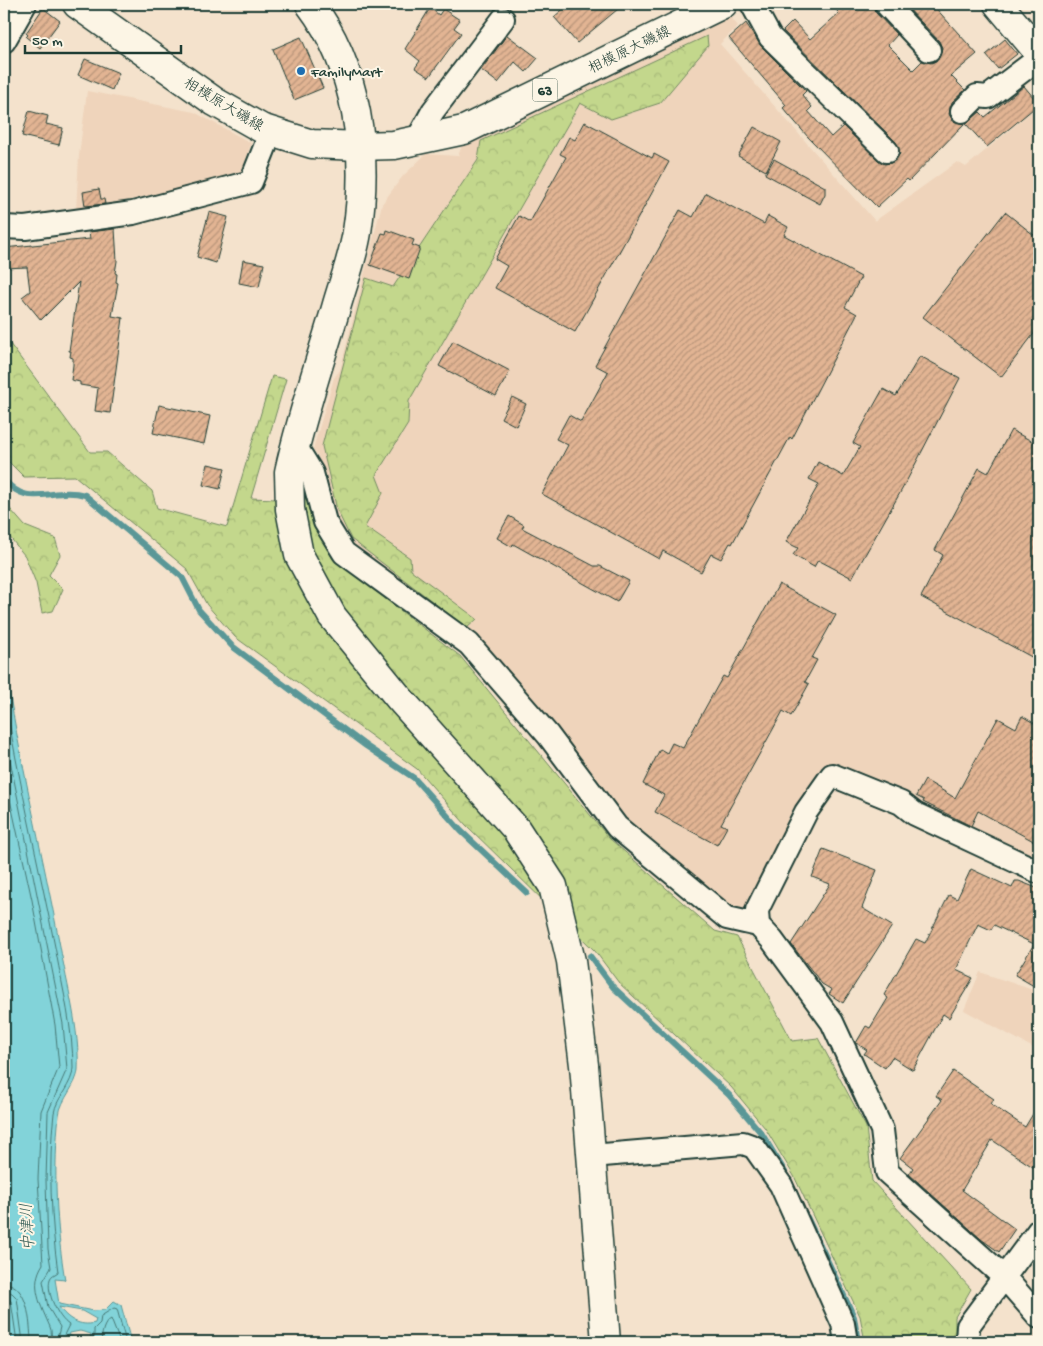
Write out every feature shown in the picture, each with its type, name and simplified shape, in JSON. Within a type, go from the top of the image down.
[{"type":"street","points":[[4,41],[25,4]]},
{"type":"street","name":"相模原大磯線","points":[[76,4],[215,102],[271,132],[312,144],[359,146],[416,142],[464,130],[722,4]]},
{"type":"street","points":[[310,4],[321,18],[337,50],[352,89],[357,116],[360,204],[357,232],[289,472],[290,509],[299,555],[314,586],[332,616],[516,829],[554,886],[571,961],[584,1065],[606,1342]]},
{"type":"street","points":[[752,4],[770,38],[835,113],[887,151]]},
{"type":"street","points":[[886,4],[917,45]]},
{"type":"street","points":[[998,4],[1039,53]]},
{"type":"street","points":[[416,142],[433,111],[503,19]]},
{"type":"street","points":[[962,110],[977,96],[992,103],[1039,58]]},
{"type":"street","points":[[4,227],[25,228],[133,213],[250,182],[271,132]]},
{"type":"street","points":[[296,447],[312,473],[324,522],[344,553],[469,644],[548,735],[617,827],[727,918],[758,925],[772,940],[832,1022],[882,1130],[887,1172],[1005,1278],[1039,1317]]},
{"type":"street","points":[[758,925],[757,910],[806,812],[832,775],[901,803],[915,814],[1039,872]]},
{"type":"street","points":[[592,1156],[743,1142],[754,1147],[781,1185],[843,1324],[846,1342]]},
{"type":"street","points":[[967,1342],[968,1326],[1039,1230]]},
{"type":"shaded area","points":[[728,14],[738,26],[720,44],[875,221],[957,162],[966,167],[1039,105],[1039,867],[831,764],[748,913],[725,911],[626,824],[472,642],[346,546],[329,519],[318,456],[313,449],[334,378],[340,370],[382,204],[403,176],[426,154],[458,156],[465,138]]},
{"type":"shaded area","points":[[87,91],[194,112],[251,143],[242,173],[237,178],[76,211],[79,156]]},
{"type":"shaded area","points":[[980,972],[1039,992],[1039,1051],[964,1010]]},
{"type":"green space","points":[[707,36],[708,46],[660,103],[611,119],[580,103],[409,401],[408,424],[376,475],[383,493],[365,527],[410,558],[411,570],[477,619],[467,628],[351,539],[337,510],[322,446],[366,278],[393,287],[478,160],[481,141]]},
{"type":"green space","points":[[4,336],[90,452],[107,452],[152,491],[157,508],[227,527],[272,376],[286,379],[251,498],[301,500],[300,485],[307,482],[312,520],[333,559],[460,656],[609,838],[715,931],[737,937],[792,1041],[818,1038],[866,1127],[872,1181],[971,1289],[955,1317],[955,1342],[865,1342],[860,1316],[794,1176],[765,1128],[731,1087],[619,983],[595,951],[466,825],[417,769],[235,637],[207,605],[187,569],[75,476],[24,477],[4,457]]},
{"type":"green space","points":[[4,502],[25,526],[55,538],[60,555],[49,575],[63,589],[53,611],[42,613],[36,583],[25,556],[4,530]]},
{"type":"water","name":"中津川","points":[[4,661],[77,1040],[77,1076],[60,1109],[57,1135],[56,1198],[65,1280],[55,1279],[59,1304],[93,1311],[105,1310],[114,1301],[121,1305],[131,1342],[82,1342],[12,1342],[6,1301],[4,1246]],"holes":[[[59,1307],[82,1311],[96,1319],[95,1323],[84,1324],[74,1321]],[[80,1331],[91,1334],[90,1339],[82,1342],[69,1335],[70,1333]]]},
{"type":"building","points":[[569,4],[624,4],[577,43],[554,17]]},
{"type":"building","points":[[830,4],[873,4],[876,13],[897,35],[888,45],[913,70],[922,61],[931,63],[938,60],[942,48],[939,41],[904,4],[932,4],[977,54],[951,76],[965,90],[952,102],[949,114],[953,121],[964,124],[909,181],[907,179],[877,207],[808,137],[783,108],[786,105],[729,38],[746,23],[761,46],[806,91],[802,95],[812,107],[808,111],[831,137],[843,126],[878,160],[884,164],[891,163],[900,154],[896,142],[783,31],[793,21],[810,39],[839,13]]},
{"type":"building","points":[[43,8],[60,21],[40,48],[26,37],[28,35],[26,33]]},
{"type":"building","points":[[430,8],[439,15],[443,9],[460,20],[454,28],[461,33],[429,77],[415,68],[420,61],[405,49]]},
{"type":"building","points":[[507,35],[538,58],[526,72],[515,62],[498,83],[481,70]]},
{"type":"building","points":[[301,37],[323,88],[294,100],[273,49]]},
{"type":"building","points":[[1005,39],[1017,54],[998,69],[986,55]]},
{"type":"building","points":[[85,59],[119,73],[112,90],[78,75]]},
{"type":"building","points":[[1024,86],[1039,104],[987,147],[966,124],[980,112],[985,117]]},
{"type":"building","points":[[29,111],[48,116],[46,124],[63,128],[59,145],[22,136]]},
{"type":"building","points":[[585,122],[652,158],[654,154],[669,162],[575,332],[495,288],[507,266],[495,259],[519,216],[530,222],[566,157],[560,154],[569,137],[575,140]]},
{"type":"building","points":[[754,127],[781,142],[766,171],[738,156]]},
{"type":"building","points":[[774,159],[825,187],[825,194],[820,204],[765,174]]},
{"type":"building","points":[[99,189],[101,199],[104,199],[105,204],[85,206],[83,192]]},
{"type":"building","points":[[706,193],[764,224],[768,216],[788,227],[784,235],[861,277],[845,307],[857,314],[792,439],[790,437],[732,544],[730,543],[721,559],[711,554],[701,572],[663,551],[659,559],[542,494],[568,445],[556,439],[569,415],[581,422],[608,372],[595,365],[680,210],[693,217]]},
{"type":"building","points":[[209,212],[228,217],[216,263],[197,257]]},
{"type":"building","points":[[1005,212],[1039,239],[1039,327],[1001,377],[923,317]]},
{"type":"building","points":[[115,229],[117,261],[115,273],[117,274],[116,282],[118,283],[112,316],[123,318],[110,413],[95,411],[98,388],[80,385],[80,382],[71,380],[73,358],[70,357],[71,351],[69,351],[79,282],[41,320],[22,297],[30,291],[27,267],[4,268],[4,248],[90,239],[89,232]]},
{"type":"building","points":[[387,230],[414,240],[412,245],[420,248],[409,279],[370,265],[382,233],[386,234]]},
{"type":"building","points":[[243,260],[264,264],[259,287],[239,283]]},
{"type":"building","points":[[453,341],[510,371],[496,396],[439,366]]},
{"type":"building","points":[[920,356],[960,378],[905,484],[852,578],[818,560],[814,567],[793,555],[798,548],[786,542],[819,484],[809,479],[818,462],[843,476],[860,447],[853,443],[883,389],[896,396]]},
{"type":"building","points":[[512,397],[526,404],[516,426],[501,418]]},
{"type":"building","points":[[159,405],[210,416],[204,444],[153,433]]},
{"type":"building","points":[[1011,430],[1039,445],[1039,661],[921,597],[943,555],[935,550],[979,468],[988,473]]},
{"type":"building","points":[[208,464],[225,468],[220,489],[203,485]]},
{"type":"building","points":[[509,516],[524,525],[522,528],[594,566],[600,566],[629,581],[617,602],[513,544],[512,547],[497,538]]},
{"type":"building","points":[[779,584],[836,615],[812,658],[817,660],[805,682],[809,684],[791,716],[783,711],[721,824],[727,827],[717,845],[655,812],[664,795],[643,784],[660,749],[667,753],[672,743],[683,748],[723,676],[727,678]]},
{"type":"building","points":[[1022,716],[1039,726],[1039,844],[978,811],[971,826],[923,802],[924,800],[916,796],[925,780],[955,798],[998,718],[1016,728]]},
{"type":"building","points":[[823,849],[877,870],[862,908],[892,926],[843,1003],[829,994],[832,990],[822,984],[791,944],[830,884],[812,877]]},
{"type":"building","points":[[971,869],[1012,888],[1015,881],[1019,881],[1039,889],[1039,989],[1015,975],[1034,944],[994,925],[991,930],[978,924],[956,970],[973,978],[949,1018],[943,1014],[913,1070],[892,1057],[885,1068],[864,1054],[867,1050],[856,1043],[866,1026],[870,1028],[888,998],[884,995],[916,939],[925,943],[949,895],[957,899]]},
{"type":"building","points":[[953,1071],[994,1099],[991,1104],[1025,1127],[1039,1104],[1039,1171],[992,1140],[962,1190],[1015,1229],[999,1252],[981,1239],[909,1174],[913,1168],[900,1158],[942,1100],[936,1096]]},
{"type":"waterway","points":[[4,479],[13,488],[31,495],[62,493],[85,495],[182,577],[199,610],[232,646],[366,746],[414,778],[461,831],[527,893]]},
{"type":"waterway","points":[[590,956],[613,987],[729,1095],[762,1134],[785,1172]]},
{"type":"waterway","points":[[807,1217],[854,1317],[858,1342]]},
{"type":"place","name":"FamilyMart","points":[[301,71]]}]
